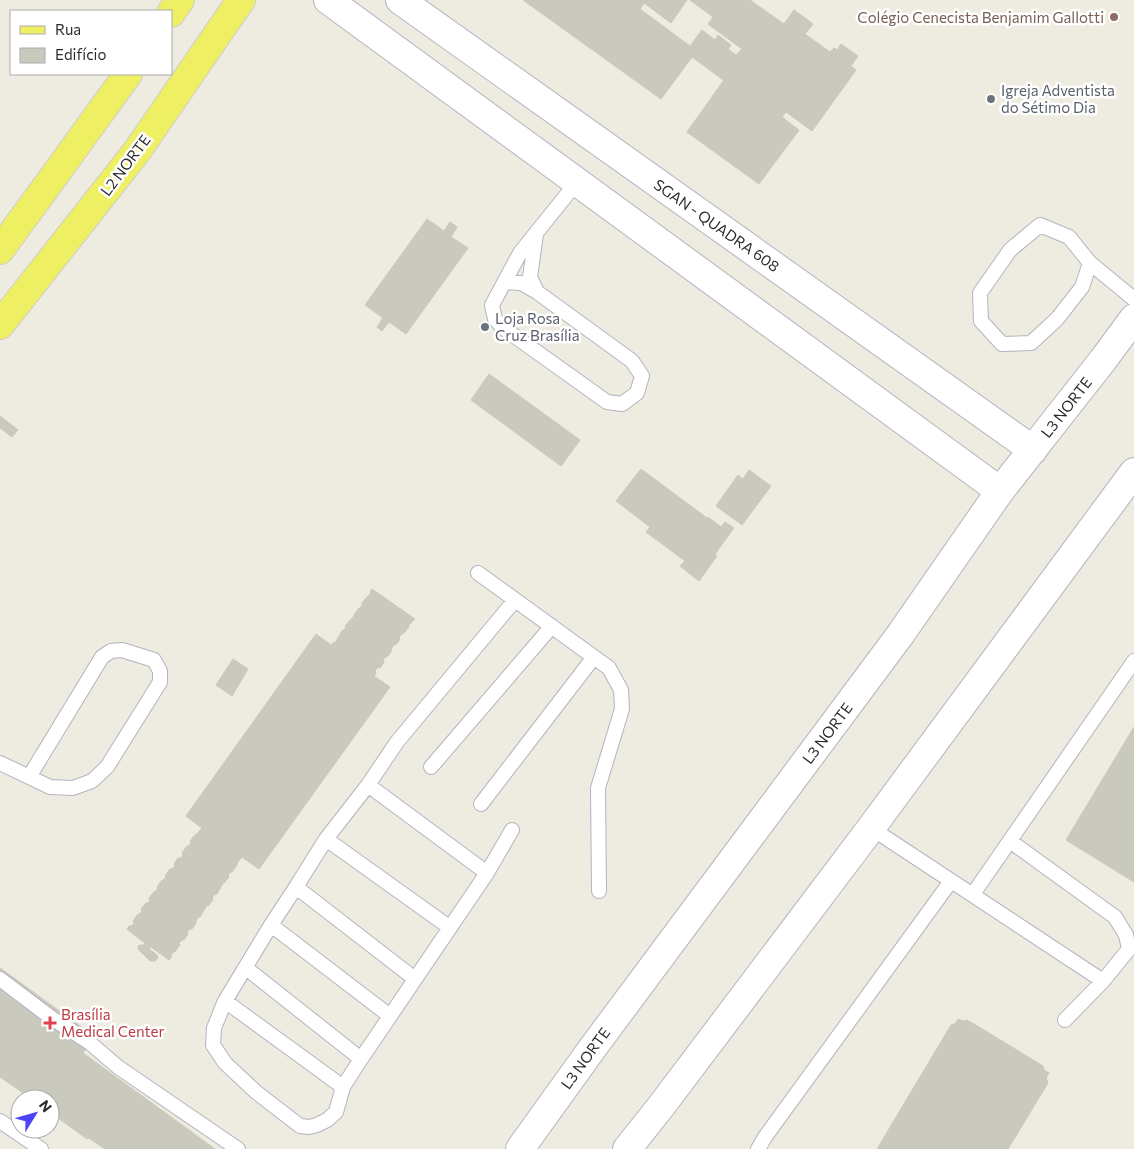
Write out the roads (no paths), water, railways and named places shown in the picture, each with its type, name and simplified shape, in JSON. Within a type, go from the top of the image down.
[{"type":"main road","points":[[172,11],[180,0]]},
{"type":"main road","name":"L2 NORTE","points":[[0,324],[137,151],[241,0]]},
{"type":"main road","points":[[328,0],[1000,490]]},
{"type":"main road","name":"SGAN - QUADRA 608","points":[[400,0],[1033,450]]},
{"type":"main road","points":[[0,250],[127,75]]},
{"type":"main road","name":"L3 NORTE","points":[[520,1149],[594,1046],[900,635],[1000,490],[1134,318]]},
{"type":"main road","points":[[627,1149],[871,828],[1134,472]]},
{"type":"lane","points":[[505,282],[521,284],[537,292],[632,361],[642,376],[637,393],[622,404],[607,402],[502,327],[495,319],[492,305],[520,253],[577,182]]},
{"type":"lane","points":[[1090,263],[1082,287],[1057,319],[1031,342],[1002,344],[981,321],[980,293],[1010,250],[1040,225],[1069,237],[1090,263],[1134,299]]},
{"type":"lane","points":[[536,234],[530,276],[537,292]]},
{"type":"lane","points":[[478,573],[609,668],[621,690],[622,710],[598,788],[599,891]]},
{"type":"lane","points":[[512,830],[487,873],[361,1059],[344,1087],[336,1112],[327,1120],[309,1127],[300,1126],[256,1092],[225,1064],[213,1045],[214,1028],[226,1001],[271,925],[326,839],[368,785],[397,742],[515,600]]},
{"type":"lane","points":[[431,767],[552,626]]},
{"type":"lane","points":[[0,763],[50,787],[72,788],[92,780],[107,768],[160,682],[160,671],[154,660],[122,650],[111,651],[102,657],[30,777]]},
{"type":"lane","points":[[481,804],[594,657]]},
{"type":"lane","points":[[973,894],[1134,661]]},
{"type":"lane","points":[[368,785],[487,873]]},
{"type":"lane","points":[[871,828],[1104,981]]},
{"type":"lane","points":[[326,839],[449,927]]},
{"type":"lane","points":[[1010,840],[1115,917],[1126,935],[1129,949],[1104,981],[1065,1020]]},
{"type":"lane","points":[[758,1149],[765,1136],[951,881]]},
{"type":"lane","points":[[296,888],[415,979]]},
{"type":"lane","points":[[271,925],[390,1016]]},
{"type":"lane","points":[[246,968],[361,1059]]},
{"type":"lane","points":[[0,979],[53,1019],[90,1043],[118,1068],[238,1149]]},
{"type":"lane","points":[[226,1001],[344,1087]]},
{"type":"lane","points":[[0,1120],[41,1149]]},
{"type":"place","name":"Colégio Cenecista Benjamim Gallotti","points":[[1114,17]]},
{"type":"place","name":"Igreja Adventista do Sétimo Dia","points":[[991,99]]},
{"type":"place","name":"Loja Rosa Cruz Brasília","points":[[485,327]]},
{"type":"place","name":"Brasília Medical Center","points":[[50,1023]]}]
